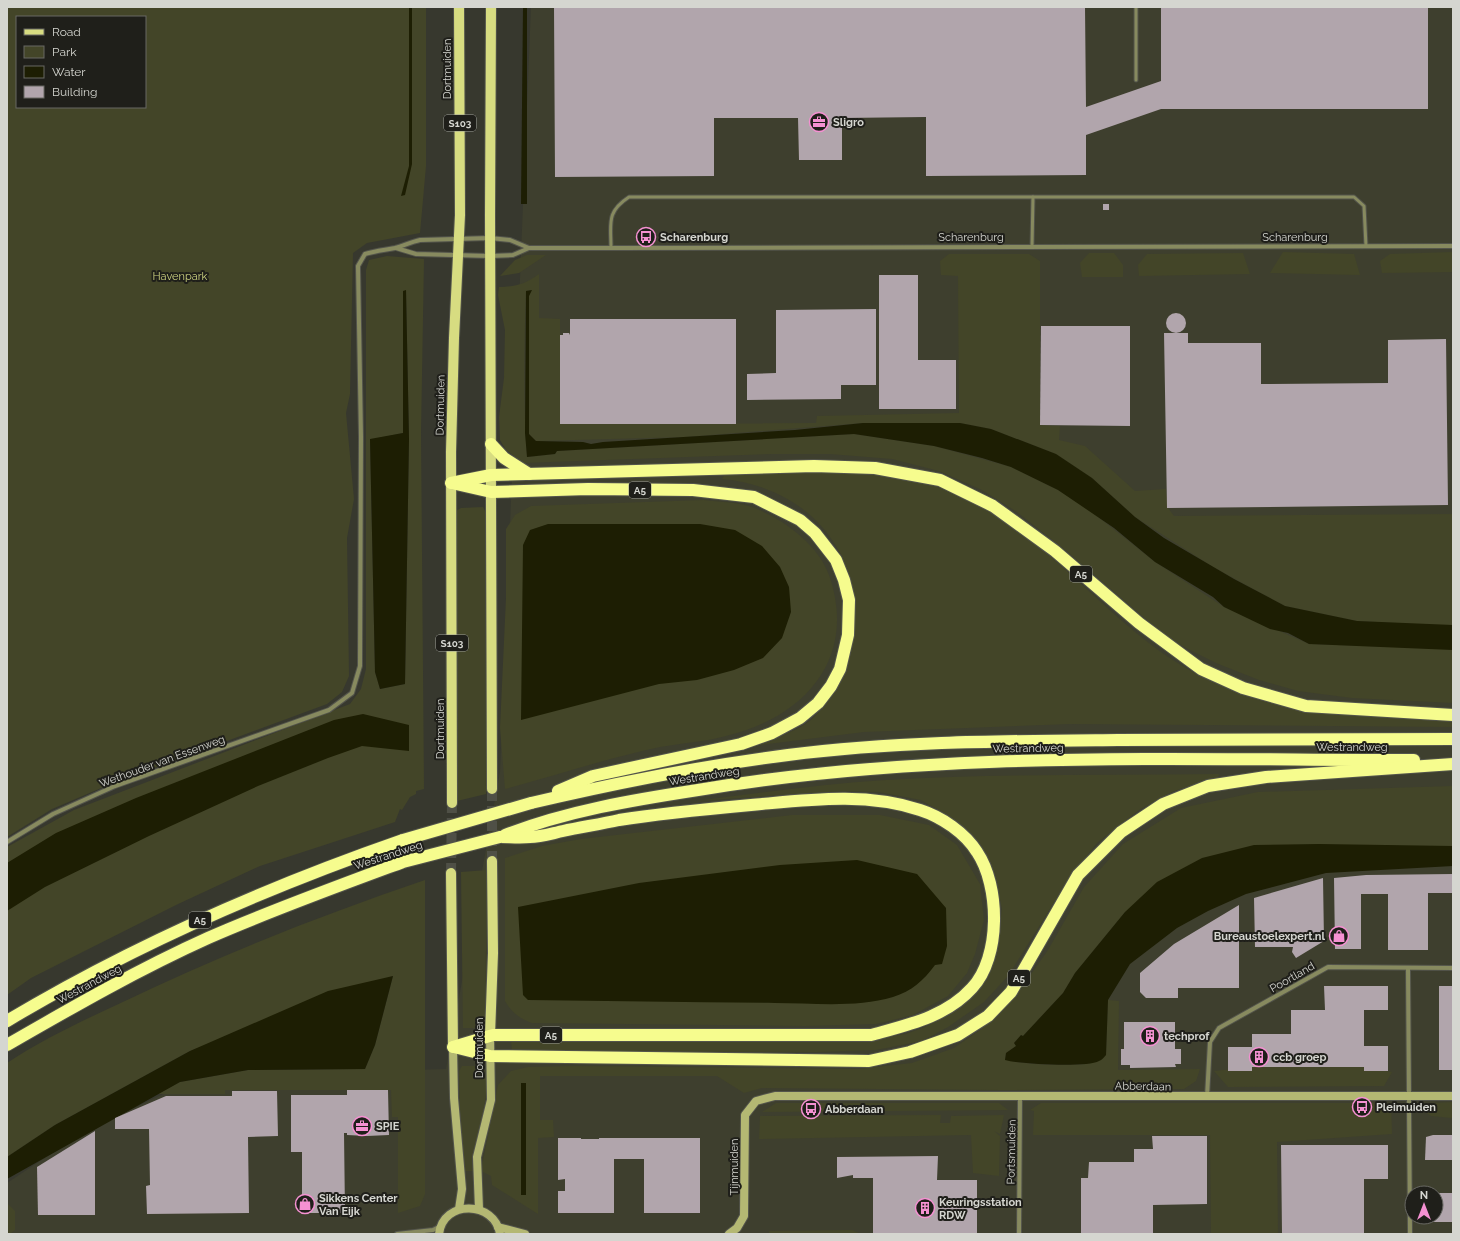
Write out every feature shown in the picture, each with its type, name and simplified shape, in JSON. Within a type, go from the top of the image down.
[{"type":"highway","points":[[492,444],[504,458],[529,474]]},
{"type":"highway","name":"A5","points":[[492,475],[814,466],[875,468],[940,480],[993,506],[1055,551],[1139,623],[1201,670],[1243,688],[1306,706],[1453,715]]},
{"type":"highway","points":[[452,483],[492,475]]},
{"type":"highway","points":[[452,483],[491,492]]},
{"type":"highway","name":"A5","points":[[491,492],[588,489],[693,490],[754,497],[789,513],[815,533],[836,560],[849,600],[848,635],[840,669],[831,686],[818,703],[800,718],[772,734],[742,744],[593,776],[531,803]]},
{"type":"highway","name":"Westrandweg","points":[[7,1021],[89,975],[212,915],[331,865],[403,840],[531,803],[612,784],[716,765],[854,748],[1014,740],[1453,739]]},
{"type":"highway","name":"Westrandweg","points":[[7,1045],[79,1003],[208,938],[322,891],[404,862],[500,837],[532,824],[652,797],[786,776],[878,767],[1028,761],[1453,760]]},
{"type":"highway","name":"A5","points":[[453,1047],[490,1056],[869,1061],[910,1052],[958,1035],[988,1016],[1011,992],[1078,875],[1121,832],[1163,804],[1208,786],[1266,777],[1329,774],[1453,764]]},
{"type":"highway","name":"A5","points":[[453,1047],[490,1036],[871,1035],[914,1024],[948,1009],[974,987],[983,972],[990,955],[994,936],[992,894],[987,871],[977,852],[961,833],[942,820],[921,810],[877,801],[851,798],[818,799],[646,816],[531,837],[500,837]]},
{"type":"main road","name":"Dortmuiden","points":[[452,803],[452,483],[454,338],[459,239],[459,7]]},
{"type":"main road","name":"S103","points":[[491,7],[490,256],[492,444],[492,789]]},
{"type":"main road","name":"Dortmuiden","points":[[479,1209],[477,1157],[491,1100],[490,1036],[493,953],[492,861]]},
{"type":"main road","points":[[452,873],[454,1098],[462,1189],[459,1210]]},
{"type":"main road","name":"Abberdaan","points":[[756,1101],[775,1096],[1453,1096]]},
{"type":"main road","name":"Tijnmuiden","points":[[731,1234],[737,1228],[744,1216],[745,1115],[756,1101]]},
{"type":"main road","points":[[439,1234],[442,1226],[450,1214],[469,1208],[479,1209],[488,1213],[495,1220],[499,1230],[525,1234]]},
{"type":"street","points":[[396,248],[408,242],[420,240],[490,238],[510,240],[529,248]]},
{"type":"street","name":"Scharenburg","points":[[396,248],[416,254],[490,256],[513,255],[529,248],[1453,246]]},
{"type":"street","name":"Wethouder van Essenweg","points":[[7,842],[52,814],[115,786],[329,710],[352,693],[360,666],[361,437],[358,266],[365,254],[378,250],[396,248]]},
{"type":"street","name":"Poortland","points":[[1207,1097],[1210,1042],[1219,1028],[1328,967],[1453,968]]},
{"type":"street","points":[[1408,968],[1410,1234]]},
{"type":"street","name":"Portsmuiden","points":[[1019,1234],[1020,1095]]},
{"type":"street","points":[[397,1234],[433,1230],[442,1226]]},
{"type":"lane","points":[[1136,7],[1136,80]]},
{"type":"lane","points":[[611,248],[611,217],[618,204],[629,197],[1354,197],[1364,206],[1366,246]]},
{"type":"lane","points":[[1032,246],[1033,197]]},
{"type":"shaded area","points":[[531,7],[1453,7],[1453,1234],[7,1234],[7,1183],[64,1145],[109,1120],[182,1085],[246,1075],[446,1069],[500,772]]},
{"type":"green space","name":"Havenpark","points":[[7,7],[426,7],[426,166],[420,233],[367,243],[353,253],[350,394],[346,413],[354,499],[347,538],[349,676],[342,692],[327,704],[113,783],[52,809],[7,837]]},
{"type":"green space","points":[[1283,252],[1354,254],[1360,275],[1270,273]]},
{"type":"green space","points":[[1453,252],[1453,272],[1382,273],[1380,261],[1390,254]]},
{"type":"green space","points":[[1089,253],[1114,253],[1123,265],[1123,277],[1082,277],[1080,263]]},
{"type":"green space","points":[[1243,253],[1250,274],[1139,276],[1138,265],[1147,254]]},
{"type":"green space","points":[[949,254],[1029,254],[1040,261],[1040,425],[1060,426],[1059,440],[1085,446],[1135,491],[1166,489],[1168,508],[1174,516],[1453,514],[1453,626],[1357,621],[1285,606],[1213,567],[1135,517],[1092,478],[1056,454],[991,429],[960,423],[863,423],[685,437],[536,441],[529,434],[529,296],[531,290],[526,291],[525,332],[524,395],[527,457],[555,454],[557,451],[854,434],[934,446],[1011,467],[1058,490],[1088,509],[1155,562],[1224,607],[1309,644],[1453,649],[1453,703],[1352,698],[1298,691],[1259,680],[1216,663],[1170,640],[1065,550],[1017,512],[982,490],[939,471],[892,459],[830,454],[772,454],[523,463],[506,450],[500,440],[499,417],[504,378],[505,330],[498,295],[499,287],[520,284],[529,281],[539,274],[539,318],[560,319],[560,424],[816,423],[817,416],[959,413],[958,276],[941,275],[940,261]]},
{"type":"green space","points":[[527,255],[546,255],[519,273],[500,276],[515,260]]},
{"type":"green space","points":[[387,256],[424,259],[421,433],[424,789],[416,791],[416,794],[410,797],[402,810],[400,809],[395,822],[260,866],[176,905],[31,978],[7,995],[7,847],[74,810],[350,704],[361,689],[366,669],[366,270],[369,260]],"holes":[[[403,291],[406,291],[409,439],[405,684],[380,689],[375,672],[370,440],[403,433]]]},
{"type":"green space","points":[[830,471],[902,478],[938,487],[972,501],[1004,520],[1034,543],[1147,642],[1178,663],[1211,681],[1270,701],[1300,707],[1360,714],[1453,721],[1453,727],[1070,724],[864,732],[753,746],[783,735],[804,725],[818,714],[829,699],[839,682],[849,656],[854,622],[853,591],[844,562],[829,536],[809,514],[784,497],[755,485],[722,479],[726,472]]},
{"type":"green space","points":[[704,500],[749,506],[773,516],[796,532],[807,542],[824,563],[829,575],[836,605],[836,632],[830,657],[818,680],[801,699],[780,714],[754,727],[718,738],[641,751],[505,789],[500,728],[506,598],[506,529],[515,515],[531,506]]},
{"type":"green space","points":[[483,507],[485,511],[486,794],[457,801],[456,511],[461,508]]},
{"type":"green space","points":[[1219,774],[1218,778],[1174,791],[1139,810],[1097,843],[1070,877],[1008,976],[984,1002],[948,1027],[922,1041],[876,1050],[816,1052],[512,1051],[511,1039],[857,1040],[906,1034],[925,1027],[968,998],[998,939],[1002,909],[995,874],[978,842],[955,820],[921,800],[879,792],[845,791],[696,801],[791,789],[886,780],[1010,776]]},
{"type":"green space","points":[[1453,786],[1453,846],[1411,846],[1125,912],[1075,973],[1063,993],[1023,1036],[1021,1035],[1014,1043],[1016,1046],[1006,1053],[1005,1059],[1021,1063],[1079,1065],[1094,1062],[1106,1055],[1108,1000],[1119,1001],[1118,1070],[1200,1069],[1196,1081],[1184,1089],[998,1090],[762,1088],[744,1093],[717,1076],[540,1076],[540,1120],[553,1120],[554,1137],[538,1138],[538,1214],[492,1185],[491,1176],[481,1171],[498,1085],[511,1071],[528,1067],[572,1066],[858,1069],[912,1063],[954,1048],[980,1030],[1018,993],[1048,950],[1084,887],[1123,844],[1181,808],[1258,792]]},
{"type":"green space","points":[[792,815],[880,815],[929,825],[957,845],[980,884],[984,920],[975,954],[967,973],[948,996],[913,1015],[876,1024],[805,1026],[532,1023],[516,1015],[510,1009],[505,1001],[505,858],[542,846],[581,839]]},
{"type":"green space","points":[[487,870],[485,1028],[463,1028],[461,872]]},
{"type":"green space","points":[[425,880],[425,1194],[420,1206],[398,1213],[398,1117],[392,1117],[391,1090],[225,1090],[225,1094],[157,1094],[180,1082],[248,1070],[365,1069],[375,1045],[393,976],[190,1051],[55,1125],[7,1157],[7,1063],[36,1045],[95,1015],[199,967],[311,921]]},
{"type":"green space","points":[[462,1066],[482,1066],[485,1074],[486,1097],[473,1156],[473,1171],[465,1171],[460,1111],[459,1071]]},
{"type":"green space","points":[[1252,1067],[1364,1067],[1392,1072],[1384,1086],[1228,1087],[1214,1071]]},
{"type":"green space","points":[[1453,1102],[1452,1118],[1431,1116],[1421,1109],[1430,1103]]},
{"type":"green space","points":[[776,1103],[999,1103],[1008,1110],[762,1112]]},
{"type":"green space","points":[[1041,1103],[1391,1103],[1392,1134],[1277,1142],[1278,1234],[1211,1234],[1210,1135],[1033,1135],[1034,1111],[1030,1110]]},
{"type":"green space","points":[[941,1115],[940,1123],[950,1123],[951,1116],[1004,1115],[1000,1134],[994,1131],[1000,1136],[999,1176],[973,1173],[971,1135],[759,1139],[760,1116]]},
{"type":"green space","points":[[7,1203],[15,1211],[15,1230],[11,1233],[7,1233]]},
{"type":"green space","points":[[852,1230],[861,1234],[769,1234],[769,1231]]},
{"type":"water","points":[[409,7],[412,7],[412,164],[405,195],[401,196],[409,166]]},
{"type":"water","points":[[523,7],[527,7],[527,204],[521,204]]},
{"type":"water","points":[[406,290],[409,439],[405,684],[380,689],[375,672],[370,439],[403,433],[403,291]]},
{"type":"water","points":[[532,290],[529,296],[529,434],[536,441],[583,442],[591,444],[795,430],[863,423],[960,423],[991,429],[1056,454],[1092,478],[1135,517],[1164,538],[1234,579],[1285,606],[1357,621],[1453,625],[1453,650],[1309,644],[1288,633],[1270,629],[1224,607],[1213,597],[1155,562],[1114,528],[1058,490],[1011,467],[934,446],[854,434],[557,451],[555,454],[527,457],[525,433],[526,291]]},
{"type":"water","points":[[548,524],[700,524],[735,530],[762,546],[780,567],[789,587],[791,612],[782,638],[763,658],[734,670],[697,680],[659,684],[521,720],[523,545],[530,530]]},
{"type":"water","points":[[363,714],[409,725],[409,751],[362,746],[328,758],[258,786],[149,836],[45,887],[7,911],[7,863],[56,833],[136,798],[334,720]]},
{"type":"water","points":[[1319,844],[1453,846],[1453,866],[1326,873],[1246,894],[1208,911],[1177,928],[1130,964],[1108,1000],[1106,1055],[1101,1060],[1092,1063],[1067,1065],[1037,1064],[1005,1060],[1006,1053],[1016,1046],[1014,1043],[1021,1035],[1023,1036],[1063,993],[1075,973],[1125,912],[1157,882],[1202,858],[1254,845]]},
{"type":"water","points":[[857,860],[917,874],[946,908],[947,946],[942,964],[935,965],[917,985],[900,995],[864,1003],[834,1004],[528,1000],[523,995],[518,907],[639,883],[780,865]]},
{"type":"water","points":[[393,976],[375,1045],[365,1069],[248,1070],[180,1082],[7,1179],[7,1157],[55,1125],[190,1051],[328,991]]},
{"type":"water","points":[[521,1083],[526,1083],[526,1195],[521,1195]]},
{"type":"building","points":[[554,7],[1085,7],[1086,107],[1161,81],[1161,7],[1428,7],[1428,109],[1161,109],[1086,135],[1086,175],[926,176],[926,117],[842,118],[842,160],[799,160],[798,118],[714,118],[714,176],[555,177]]},
{"type":"building","points":[[1103,204],[1109,204],[1109,210],[1103,210]]},
{"type":"building","points":[[879,275],[918,275],[918,360],[956,360],[956,409],[879,409]]},
{"type":"building","points":[[876,309],[876,385],[841,385],[841,399],[747,400],[747,374],[776,373],[776,310]]},
{"type":"building","points":[[1176,313],[1183,316],[1186,323],[1183,330],[1176,333],[1169,330],[1166,323],[1169,316]]},
{"type":"building","points":[[570,319],[736,319],[736,424],[560,424],[560,335],[563,335],[563,333],[569,333],[570,335]]},
{"type":"building","points":[[1041,326],[1130,326],[1130,426],[1040,425]]},
{"type":"building","points":[[1164,333],[1188,333],[1188,343],[1261,343],[1261,384],[1388,383],[1388,340],[1446,339],[1448,505],[1167,508]]},
{"type":"building","points":[[1453,874],[1453,893],[1428,893],[1428,950],[1388,950],[1388,894],[1361,894],[1361,949],[1335,949],[1334,878],[1366,875]]},
{"type":"building","points":[[1323,878],[1324,941],[1296,958],[1292,952],[1293,947],[1255,947],[1254,898]]},
{"type":"building","points":[[1239,905],[1239,988],[1178,988],[1178,998],[1146,998],[1140,992],[1140,973],[1174,944]]},
{"type":"building","points":[[1324,986],[1388,986],[1388,1010],[1364,1010],[1364,1046],[1388,1046],[1388,1071],[1364,1071],[1364,1067],[1252,1067],[1252,1071],[1228,1071],[1228,1047],[1252,1047],[1252,1034],[1291,1034],[1291,1010],[1325,1010]]},
{"type":"building","points":[[1439,986],[1453,986],[1453,1070],[1439,1070]]},
{"type":"building","name":"techprof","points":[[1124,1022],[1175,1022],[1175,1049],[1181,1049],[1181,1064],[1175,1064],[1176,1067],[1130,1068],[1130,1065],[1121,1065],[1121,1049],[1124,1049]]},
{"type":"building","points":[[347,1090],[388,1090],[389,1135],[367,1136],[347,1135],[347,1133],[344,1133],[345,1213],[302,1213],[302,1152],[291,1152],[291,1095],[347,1095]]},
{"type":"building","points":[[232,1091],[277,1091],[278,1136],[248,1137],[249,1213],[147,1214],[146,1186],[150,1185],[149,1129],[115,1129],[115,1118],[166,1096],[232,1096]]},
{"type":"building","points":[[95,1131],[95,1215],[38,1215],[37,1167]]},
{"type":"building","points":[[1433,1135],[1453,1135],[1453,1160],[1425,1160],[1426,1137]]},
{"type":"building","points":[[1152,1136],[1207,1136],[1207,1204],[1153,1205],[1153,1234],[1081,1234],[1081,1178],[1088,1178],[1089,1162],[1134,1162],[1134,1149],[1153,1149]]},
{"type":"building","points":[[558,1138],[700,1138],[700,1213],[644,1213],[644,1159],[614,1159],[614,1213],[558,1213],[558,1191],[565,1191],[565,1179],[558,1180]]},
{"type":"building","points":[[1281,1145],[1388,1145],[1388,1179],[1364,1179],[1364,1234],[1282,1234]]},
{"type":"building","name":"Keuringsstation RDW","points":[[938,1156],[937,1180],[977,1180],[977,1234],[873,1234],[873,1178],[853,1178],[853,1175],[837,1178],[837,1157]]},
{"type":"building","points":[[1444,1193],[1453,1193],[1453,1222],[1444,1222]]},
{"type":"tunnel","points":[[492,789],[492,861]]},
{"type":"tunnel","points":[[451,873],[452,803]]},
{"type":"place","name":"Sligro","points":[[819,122]]},
{"type":"place","name":"Scharenburg","points":[[646,237]]},
{"type":"place","name":"Bureaustoelexpert.nl","points":[[1339,936]]},
{"type":"place","name":"techprof","points":[[1150,1036]]},
{"type":"place","name":"ccb groep","points":[[1259,1057]]},
{"type":"place","name":"Pleimuiden","points":[[1362,1107]]},
{"type":"place","name":"Abberdaan","points":[[811,1109]]},
{"type":"place","name":"SPIE","points":[[362,1126]]},
{"type":"place","name":"Sikkens Center Van Eijk","points":[[305,1204]]},
{"type":"place","name":"Keuringsstation RDW","points":[[925,1208]]}]
